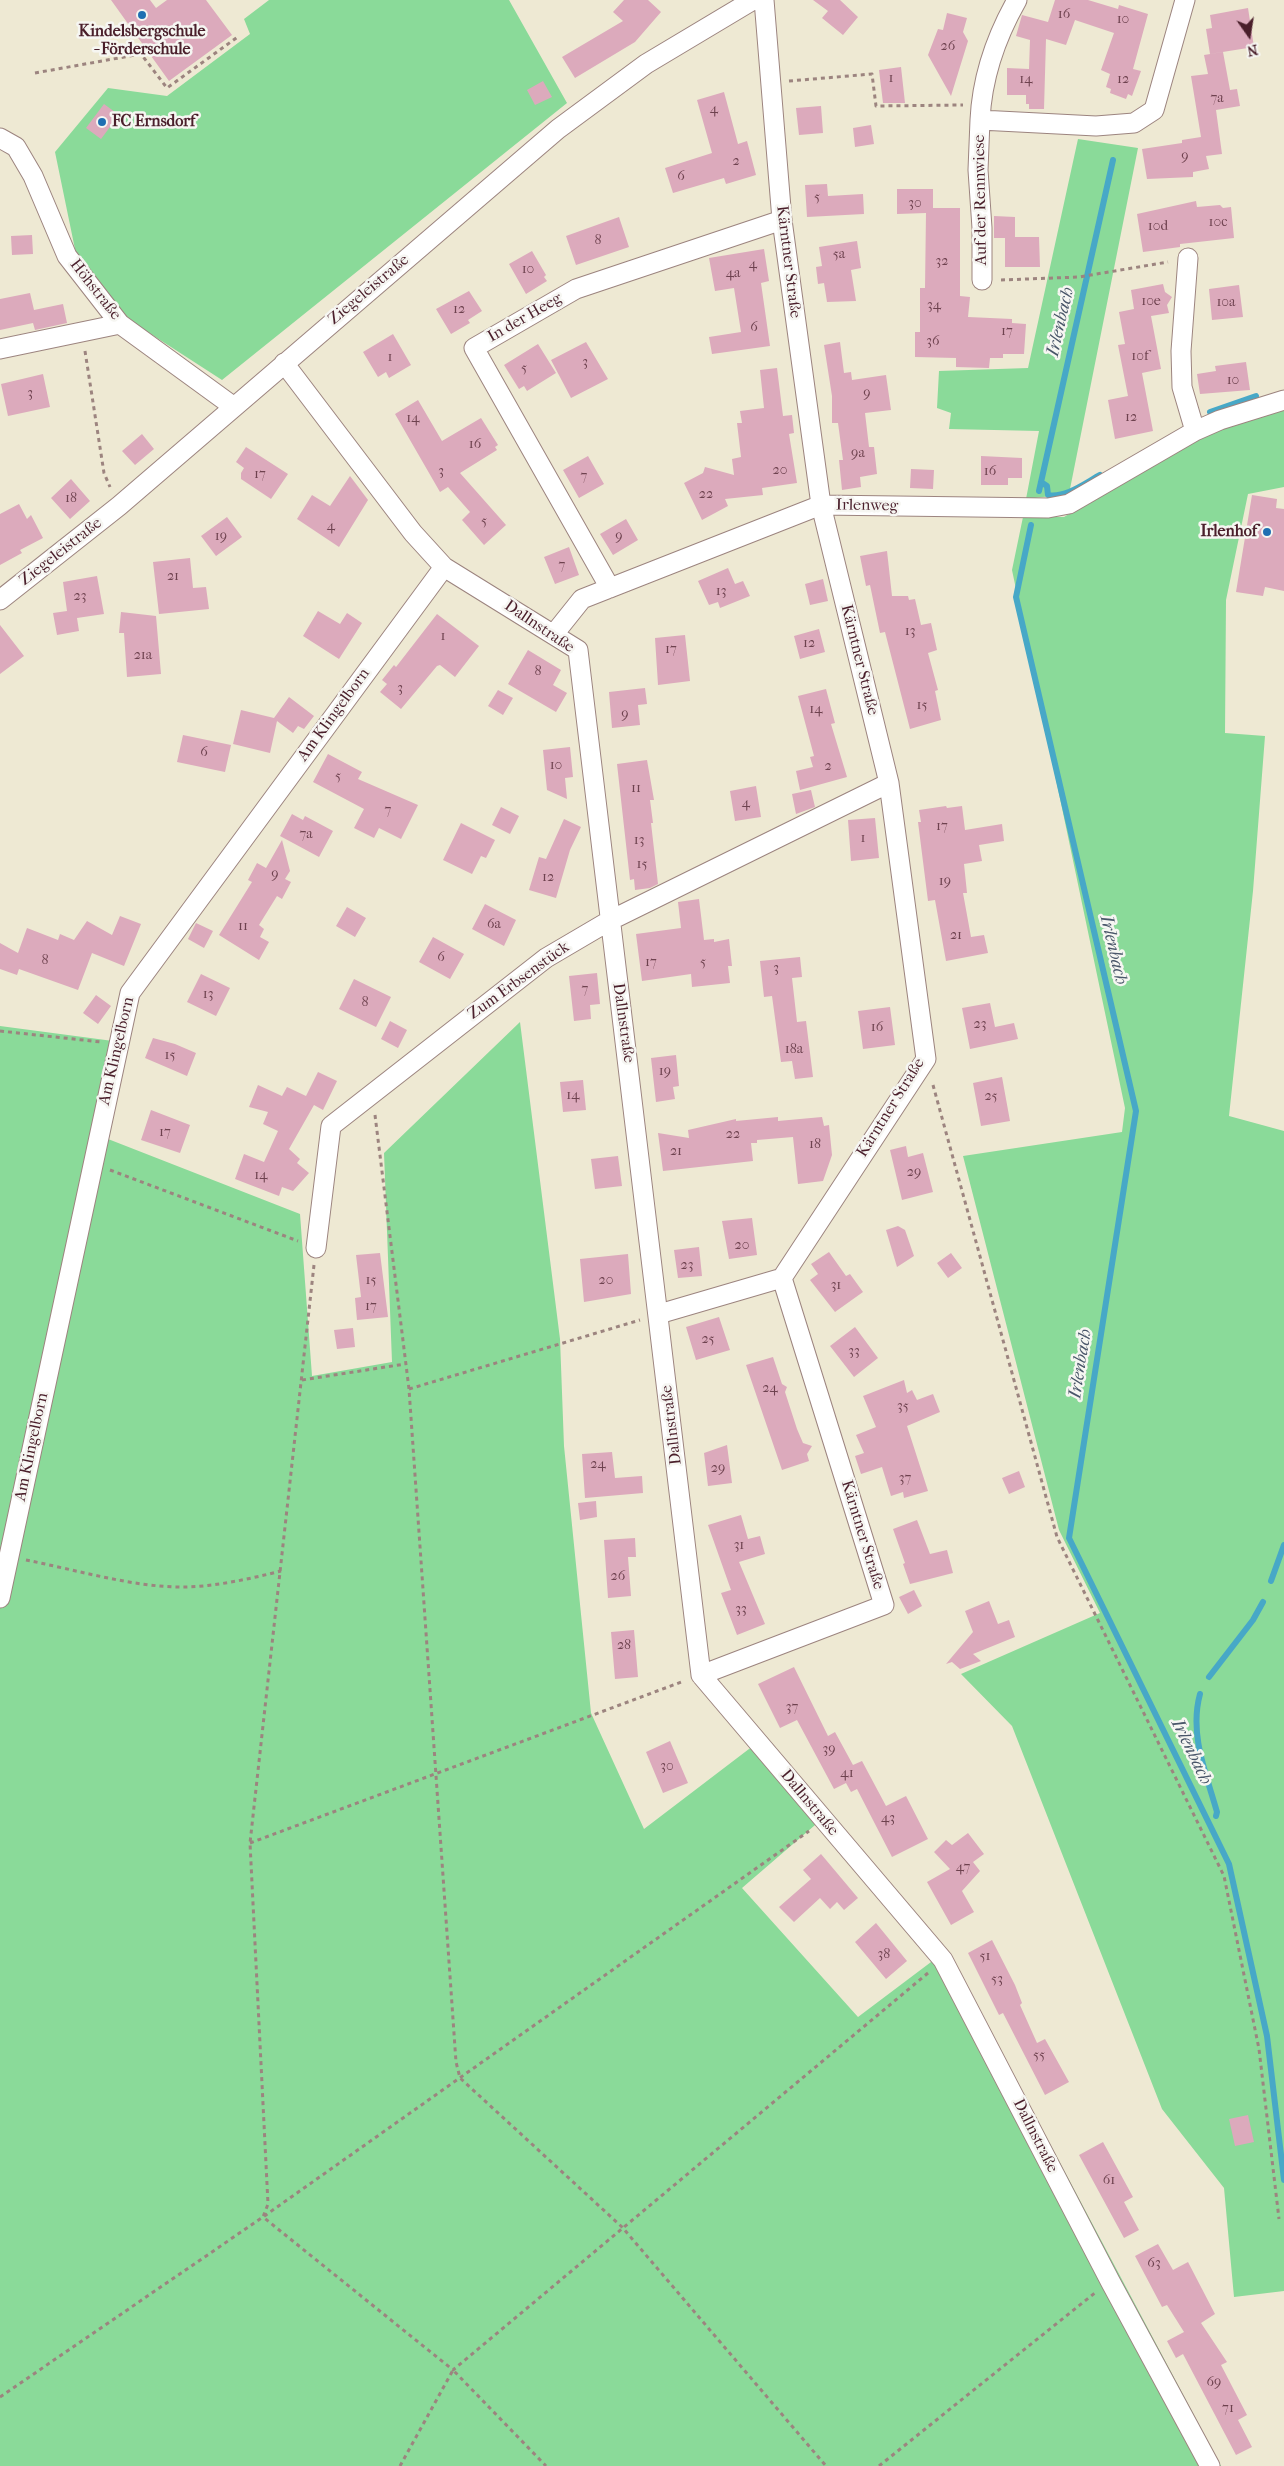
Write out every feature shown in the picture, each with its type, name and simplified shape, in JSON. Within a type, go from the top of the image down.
[{"type":"street","name":"Ziegeleistraße","points":[[0,600],[119,506],[558,129],[646,64],[753,0]]},
{"type":"street","name":"Kärntner Straße","points":[[700,1675],[884,1605],[782,1278],[926,1059],[889,783],[821,505],[782,220],[769,82],[764,0]]},
{"type":"street","name":"Auf der Rennwiese","points":[[982,280],[982,228],[978,170],[984,82],[1004,24],[1017,0]]},
{"type":"street","name":"Auf der Rennwiese","points":[[981,112],[1096,126],[1134,123],[1154,110],[1184,0]]},
{"type":"street","name":"Höhstraße","points":[[0,138],[16,147],[33,176],[67,256],[120,324],[234,407]]},
{"type":"street","name":"In der Heeg","points":[[610,588],[474,348],[576,289],[782,220]]},
{"type":"street","points":[[1188,258],[1181,351],[1182,386],[1195,431]]},
{"type":"street","points":[[0,349],[120,324]]},
{"type":"street","name":"Dallnstraße","points":[[284,363],[413,533],[444,567],[578,650],[609,920],[659,1314],[700,1675],[943,1960],[1110,2281],[1210,2466]]},
{"type":"street","name":"Irlenweg","points":[[554,634],[582,599],[821,505],[1048,508],[1069,504],[1195,431],[1220,420],[1284,400]]},
{"type":"street","name":"Am Klingelborn","points":[[0,1598],[117,1044],[130,993],[444,567]]},
{"type":"street","name":"Zum Erbsenstück","points":[[316,1248],[331,1126],[372,1092],[546,958],[609,920],[889,783]]},
{"type":"street","points":[[659,1314],[782,1278]]},
{"type":"path","points":[[34,73],[141,54],[167,88],[239,36]]},
{"type":"path","points":[[769,82],[872,74],[876,106],[981,112]]},
{"type":"path","points":[[982,280],[1079,277],[1188,258]]},
{"type":"path","points":[[82,332],[104,473],[119,506]]},
{"type":"path","points":[[0,1031],[117,1044]]},
{"type":"path","points":[[926,1059],[1057,1537],[1224,1876],[1259,2049],[1279,2219]]},
{"type":"path","points":[[372,1092],[408,1389],[456,2062],[460,2078],[622,2227],[826,2466]]},
{"type":"path","points":[[92,1164],[316,1248],[250,1843],[268,2204],[263,2218]]},
{"type":"path","points":[[408,1389],[659,1314]]},
{"type":"path","points":[[302,1380],[405,1364]]},
{"type":"path","points":[[9,1556],[129,1582],[184,1587],[227,1584],[281,1572]]},
{"type":"path","points":[[250,1843],[700,1675]]},
{"type":"path","points":[[0,2397],[263,2218],[824,1821]]},
{"type":"path","points":[[400,2466],[453,2370],[943,1960]]},
{"type":"path","points":[[263,2218],[453,2370],[546,2466]]},
{"type":"path","points":[[879,2466],[1110,2281]]},
{"type":"green space","points":[[269,0],[509,0],[567,103],[222,380],[123,316],[76,254],[55,152],[108,88],[167,96],[250,34],[244,19]]},
{"type":"green space","points":[[1078,139],[1138,148],[1069,494],[1026,499],[1039,431],[949,429],[951,413],[937,408],[939,371],[1028,368]]},
{"type":"green space","points":[[1284,409],[1284,487],[1248,494],[1226,600],[1225,733],[1265,736],[1253,891],[1229,1116],[1284,1131],[1284,2291],[1234,2297],[1224,2188],[1162,2109],[1012,1726],[961,1674],[1100,1613],[1059,1530],[963,1156],[1122,1132],[1125,1108],[1012,570],[1023,517],[1064,517],[1208,433]]},
{"type":"green space","points":[[520,1022],[560,1339],[564,1446],[591,1713],[644,1829],[766,1736],[829,1813],[742,1888],[858,2017],[947,1950],[1221,2466],[0,2466],[0,1026],[128,1043],[108,1139],[300,1214],[312,1376],[392,1362],[384,1153]]},
{"type":"building","points":[[111,0],[150,0],[156,8],[167,0],[206,0],[232,35],[169,81]]},
{"type":"building","points":[[624,0],[648,0],[661,12],[635,42],[575,78],[562,57],[623,21],[613,12]]},
{"type":"building","points":[[813,0],[840,0],[858,17],[843,35],[822,18],[828,11]]},
{"type":"building","points":[[1055,0],[1088,0],[1118,9],[1119,5],[1148,14],[1133,69],[1141,71],[1132,96],[1128,94],[1126,99],[1110,93],[1111,89],[1106,87],[1110,74],[1101,70],[1114,33],[1075,20],[1066,45],[1046,39],[1044,109],[1029,109],[1029,104],[1026,104],[1026,95],[1007,95],[1007,68],[1029,69],[1030,40],[1016,36],[1022,15],[1048,22]]},
{"type":"building","points":[[1248,8],[1254,47],[1210,54],[1206,29],[1212,28],[1210,15]]},
{"type":"building","points":[[947,13],[967,18],[963,32],[968,41],[951,96],[928,55],[938,29],[943,30]]},
{"type":"building","points":[[1223,52],[1230,90],[1237,89],[1240,106],[1216,110],[1222,154],[1206,156],[1209,169],[1193,172],[1193,177],[1147,179],[1142,149],[1182,143],[1182,140],[1201,137],[1191,76],[1208,74],[1204,55]]},
{"type":"building","points":[[901,67],[905,103],[883,103],[879,70]]},
{"type":"building","points":[[543,81],[552,97],[535,105],[527,90]]},
{"type":"building","points":[[724,92],[738,144],[747,141],[756,175],[726,184],[724,178],[673,193],[665,168],[712,153],[697,100]]},
{"type":"building","name":"FC Ernsdorf","points":[[104,104],[119,115],[101,139],[86,128]]},
{"type":"building","points":[[821,106],[823,133],[799,135],[796,108]]},
{"type":"building","points":[[871,125],[874,144],[855,147],[853,128]]},
{"type":"building","points":[[827,184],[828,196],[863,194],[864,214],[807,217],[805,185]]},
{"type":"building","points":[[897,189],[933,189],[933,208],[960,208],[960,296],[970,297],[968,317],[1012,319],[1012,323],[1026,324],[1024,354],[1003,354],[1003,358],[990,358],[989,368],[956,367],[956,358],[915,357],[915,332],[920,332],[920,288],[925,288],[926,213],[897,214]]},
{"type":"building","points":[[1196,201],[1197,207],[1220,205],[1223,208],[1231,207],[1234,238],[1180,244],[1180,247],[1143,252],[1137,214]]},
{"type":"building","points":[[994,216],[1015,217],[1015,237],[1039,237],[1040,267],[1005,267],[1005,238],[994,238]]},
{"type":"building","points":[[619,217],[629,247],[576,265],[566,236]]},
{"type":"building","points":[[32,235],[33,254],[12,255],[11,236]]},
{"type":"building","points":[[857,241],[861,268],[851,270],[856,301],[827,302],[824,283],[818,284],[816,267],[822,266],[819,247]]},
{"type":"building","points":[[764,249],[769,281],[761,283],[770,346],[712,354],[709,337],[741,332],[734,288],[715,291],[709,258]]},
{"type":"building","points":[[532,251],[546,275],[544,277],[547,281],[526,294],[509,264]]},
{"type":"building","points":[[1163,284],[1165,292],[1172,297],[1167,305],[1169,313],[1151,316],[1161,369],[1142,373],[1153,431],[1115,439],[1108,400],[1128,396],[1118,345],[1125,344],[1119,312],[1134,309],[1131,290]]},
{"type":"building","points":[[1239,285],[1243,317],[1212,320],[1209,289]]},
{"type":"building","points":[[469,291],[482,311],[468,320],[470,323],[451,334],[436,309]]},
{"type":"building","points":[[30,293],[34,310],[63,304],[67,323],[35,330],[33,323],[0,330],[0,299]]},
{"type":"building","points":[[393,334],[411,365],[389,378],[386,372],[378,377],[363,352]]},
{"type":"building","points":[[586,342],[608,379],[571,398],[551,360]]},
{"type":"building","points":[[840,342],[844,373],[851,372],[852,380],[886,375],[891,410],[865,413],[869,447],[874,447],[877,474],[860,477],[861,487],[842,490],[839,460],[843,460],[838,423],[832,423],[832,396],[824,345]]},
{"type":"building","points":[[538,344],[556,373],[527,391],[524,386],[519,389],[504,365]]},
{"type":"building","points":[[1246,362],[1250,390],[1200,394],[1197,374],[1216,371],[1215,366]]},
{"type":"building","points":[[777,368],[783,416],[792,415],[794,433],[789,434],[797,483],[762,488],[763,495],[725,499],[728,506],[702,520],[684,483],[703,473],[705,467],[734,475],[732,459],[741,457],[737,423],[742,423],[740,411],[764,408],[760,370]]},
{"type":"building","points":[[43,374],[50,407],[8,416],[1,384]]},
{"type":"building","points":[[418,400],[442,441],[481,418],[498,445],[495,447],[497,450],[460,473],[506,525],[484,545],[462,520],[470,512],[448,487],[440,492],[395,414]]},
{"type":"building","points":[[142,434],[154,449],[135,465],[122,451]]},
{"type":"building","points":[[246,447],[288,474],[271,499],[241,479],[241,473],[244,468],[236,462]]},
{"type":"building","points":[[588,456],[604,484],[579,498],[563,470]]},
{"type":"building","points":[[981,456],[1022,458],[1022,478],[1008,478],[1008,485],[981,485]]},
{"type":"building","points":[[911,469],[934,470],[933,489],[910,488]]},
{"type":"building","points":[[350,476],[368,500],[339,547],[297,519],[312,495],[330,506]]},
{"type":"building","points":[[71,479],[90,501],[70,519],[51,498]]},
{"type":"building","points":[[1252,495],[1277,499],[1276,508],[1284,509],[1284,591],[1265,587],[1263,596],[1236,592]]},
{"type":"building","points":[[19,504],[27,519],[31,515],[43,538],[20,550],[22,553],[0,565],[0,514]]},
{"type":"building","points":[[227,517],[242,537],[216,556],[201,536]]},
{"type":"building","points":[[626,519],[638,540],[613,555],[600,534]]},
{"type":"building","points":[[569,547],[579,575],[555,584],[544,557]]},
{"type":"building","points":[[887,551],[892,596],[908,596],[909,600],[915,599],[921,625],[931,623],[937,650],[928,653],[938,690],[935,691],[941,720],[910,729],[885,632],[880,633],[870,585],[866,586],[860,556]]},
{"type":"building","points":[[190,558],[193,588],[206,587],[209,609],[159,614],[153,562]]},
{"type":"building","points":[[728,568],[735,584],[743,581],[750,596],[720,608],[718,602],[709,605],[698,581]]},
{"type":"building","points":[[97,576],[104,614],[77,618],[79,631],[57,635],[53,613],[67,611],[63,582]]},
{"type":"building","points":[[823,579],[828,601],[810,605],[805,584]]},
{"type":"building","points":[[318,611],[340,624],[347,613],[362,623],[339,659],[303,636]]},
{"type":"building","points":[[121,612],[156,616],[161,674],[127,677],[124,633],[119,633]]},
{"type":"building","points":[[437,614],[479,646],[455,677],[440,665],[437,666],[401,709],[380,692],[387,684],[382,680],[394,665],[396,667]]},
{"type":"building","points":[[0,625],[24,656],[0,674]]},
{"type":"building","points":[[819,629],[825,652],[800,659],[794,636]]},
{"type":"building","points":[[685,635],[690,681],[658,685],[655,638]]},
{"type":"building","points":[[528,650],[561,670],[553,685],[567,693],[556,712],[508,684]]},
{"type":"building","points":[[645,688],[647,704],[638,705],[640,725],[612,728],[609,692]]},
{"type":"building","points":[[826,689],[835,723],[831,724],[847,777],[800,790],[796,771],[813,767],[810,757],[814,756],[798,696]]},
{"type":"building","points":[[498,690],[513,698],[503,715],[488,706]]},
{"type":"building","points":[[289,697],[314,716],[304,729],[298,726],[293,733],[277,721],[270,753],[233,744],[241,710],[274,718]]},
{"type":"building","points":[[183,735],[231,745],[225,772],[177,762]]},
{"type":"building","points":[[570,747],[573,777],[565,778],[567,799],[547,790],[543,750]]},
{"type":"building","points":[[328,754],[362,772],[358,779],[418,805],[401,839],[379,828],[374,838],[354,828],[364,809],[313,782]]},
{"type":"building","points":[[647,760],[654,800],[650,800],[653,823],[651,823],[658,884],[650,888],[635,890],[634,879],[630,880],[617,764]]},
{"type":"building","points":[[756,786],[761,817],[735,821],[730,791]]},
{"type":"building","points":[[811,790],[815,807],[796,814],[792,794]]},
{"type":"building","points":[[946,806],[947,808],[962,806],[965,830],[1002,824],[1004,841],[979,845],[982,861],[964,864],[967,893],[963,893],[971,937],[984,935],[988,953],[946,961],[935,900],[928,901],[918,822],[921,822],[919,810]]},
{"type":"building","points":[[501,807],[519,816],[510,834],[492,825]]},
{"type":"building","points":[[292,814],[303,820],[305,816],[333,831],[319,857],[280,836]]},
{"type":"building","points":[[875,818],[879,858],[851,861],[848,820]]},
{"type":"building","points":[[564,819],[581,827],[570,850],[556,898],[529,890],[539,857],[546,859]]},
{"type":"building","points":[[461,823],[495,840],[486,858],[481,856],[472,874],[443,860]]},
{"type":"building","points":[[282,840],[290,871],[285,879],[291,882],[282,899],[277,896],[259,925],[264,929],[260,937],[269,942],[259,960],[219,935],[252,882],[248,880],[257,863],[266,868]]},
{"type":"building","points":[[699,899],[704,940],[714,939],[714,942],[729,939],[732,966],[728,966],[730,983],[692,987],[691,974],[642,981],[636,934],[681,928],[678,902]]},
{"type":"building","points":[[485,904],[516,920],[504,946],[472,929]]},
{"type":"building","points":[[347,907],[366,918],[355,937],[336,926]]},
{"type":"building","points":[[120,916],[141,924],[124,966],[92,953],[78,990],[19,969],[17,975],[0,969],[0,943],[18,953],[27,928],[58,940],[60,934],[74,940],[87,921],[112,935]]},
{"type":"building","points":[[196,923],[213,931],[204,948],[188,939]]},
{"type":"building","points":[[433,937],[464,954],[450,979],[419,962]]},
{"type":"building","points":[[800,957],[802,977],[792,978],[797,1022],[806,1021],[813,1077],[795,1079],[792,1061],[781,1062],[772,996],[764,997],[760,961]]},
{"type":"building","points":[[597,973],[600,1004],[590,1005],[591,1019],[574,1021],[569,976]]},
{"type":"building","points":[[201,974],[230,988],[216,1016],[187,1002]]},
{"type":"building","points":[[354,979],[391,997],[376,1027],[339,1009]]},
{"type":"building","points":[[96,995],[111,1006],[98,1024],[83,1013]]},
{"type":"building","points":[[990,1003],[995,1027],[1014,1023],[1018,1039],[970,1049],[962,1008]]},
{"type":"building","points":[[890,1007],[895,1045],[863,1049],[858,1011]]},
{"type":"building","points":[[390,1021],[407,1030],[398,1048],[381,1039]]},
{"type":"building","points":[[153,1038],[175,1044],[196,1053],[187,1076],[145,1058]]},
{"type":"building","points":[[676,1055],[679,1086],[673,1087],[675,1099],[656,1102],[651,1058]]},
{"type":"building","points":[[318,1072],[337,1081],[323,1110],[314,1105],[289,1149],[300,1159],[297,1163],[309,1173],[293,1191],[282,1187],[279,1196],[235,1179],[244,1154],[264,1162],[278,1131],[263,1124],[268,1112],[249,1107],[258,1085],[282,1096],[287,1087],[306,1096]]},
{"type":"building","points":[[1002,1077],[1010,1121],[981,1126],[973,1083]]},
{"type":"building","points":[[583,1080],[586,1110],[563,1112],[560,1082]]},
{"type":"building","points":[[151,1110],[190,1125],[180,1153],[141,1140]]},
{"type":"building","points":[[778,1117],[778,1121],[822,1117],[824,1126],[829,1125],[832,1155],[823,1181],[798,1184],[793,1137],[757,1140],[757,1143],[751,1143],[753,1161],[663,1171],[658,1133],[689,1138],[688,1130],[736,1119],[736,1121]]},
{"type":"building","points":[[906,1146],[908,1157],[923,1153],[933,1192],[902,1200],[890,1150]]},
{"type":"building","points":[[618,1156],[622,1186],[595,1189],[591,1159]]},
{"type":"building","points":[[752,1218],[757,1255],[729,1259],[722,1221]]},
{"type":"building","points":[[898,1226],[905,1230],[914,1256],[897,1267],[886,1230]]},
{"type":"building","points":[[699,1247],[702,1276],[678,1278],[674,1250]]},
{"type":"building","points":[[829,1252],[846,1276],[850,1274],[863,1292],[835,1312],[810,1280],[818,1274],[811,1264]]},
{"type":"building","points":[[380,1253],[388,1317],[357,1320],[355,1298],[361,1297],[356,1255]]},
{"type":"building","points":[[951,1253],[962,1268],[948,1278],[937,1263]]},
{"type":"building","points":[[628,1254],[631,1294],[584,1302],[580,1259]]},
{"type":"building","points":[[719,1317],[730,1350],[696,1360],[686,1327]]},
{"type":"building","points":[[855,1327],[878,1358],[854,1377],[830,1346]]},
{"type":"building","points":[[353,1328],[355,1347],[337,1349],[334,1330]]},
{"type":"building","points":[[773,1357],[782,1384],[787,1387],[785,1392],[803,1443],[812,1446],[807,1454],[809,1461],[782,1470],[746,1365]]},
{"type":"building","points":[[904,1380],[907,1393],[912,1390],[917,1400],[933,1394],[940,1412],[907,1426],[928,1491],[904,1498],[903,1492],[891,1496],[882,1467],[861,1474],[855,1456],[864,1453],[856,1435],[876,1427],[863,1396]]},
{"type":"building","points":[[727,1445],[732,1483],[708,1486],[704,1453]]},
{"type":"building","points":[[612,1452],[615,1478],[642,1476],[643,1493],[585,1498],[582,1454]]},
{"type":"building","points":[[1019,1471],[1025,1487],[1009,1494],[1002,1478]]},
{"type":"building","points":[[596,1501],[597,1517],[580,1520],[578,1503]]},
{"type":"building","points":[[741,1515],[748,1539],[760,1536],[765,1554],[739,1562],[765,1624],[737,1635],[721,1593],[731,1590],[708,1525]]},
{"type":"building","points":[[917,1520],[930,1554],[947,1550],[953,1573],[910,1584],[893,1529]]},
{"type":"building","points":[[635,1538],[636,1557],[628,1557],[631,1596],[608,1598],[604,1540]]},
{"type":"building","points":[[914,1590],[922,1606],[908,1614],[899,1597]]},
{"type":"building","points":[[989,1601],[998,1624],[1009,1620],[1015,1637],[973,1654],[981,1661],[960,1669],[952,1662],[946,1664],[973,1632],[965,1611]]},
{"type":"building","points":[[634,1630],[638,1677],[615,1679],[611,1632]]},
{"type":"building","points":[[794,1667],[828,1736],[835,1732],[853,1765],[862,1761],[886,1806],[906,1796],[928,1839],[892,1857],[857,1789],[851,1792],[846,1783],[834,1789],[797,1720],[780,1728],[758,1684]]},
{"type":"building","points":[[670,1741],[688,1783],[663,1793],[646,1752]]},
{"type":"building","points":[[968,1833],[984,1854],[973,1862],[980,1871],[962,1891],[974,1912],[951,1925],[927,1882],[950,1869],[934,1852],[946,1840],[952,1845]]},
{"type":"building","points":[[821,1854],[858,1898],[844,1910],[837,1902],[830,1909],[820,1898],[794,1922],[779,1907],[811,1879],[803,1870]]},
{"type":"building","points":[[876,1923],[907,1961],[886,1979],[855,1942]]},
{"type":"building","points":[[992,1940],[1015,1985],[1022,2003],[1020,2005],[1037,2043],[1045,2039],[1069,2082],[1045,2095],[1003,2013],[999,2015],[968,1953]]},
{"type":"building","points":[[1248,2115],[1254,2142],[1235,2146],[1229,2119]]},
{"type":"building","points":[[1103,2142],[1133,2197],[1124,2202],[1139,2230],[1124,2238],[1079,2155]]},
{"type":"building","points":[[1158,2244],[1173,2270],[1188,2262],[1215,2314],[1201,2323],[1227,2362],[1221,2365],[1247,2415],[1238,2420],[1252,2447],[1236,2455],[1183,2354],[1176,2358],[1167,2341],[1184,2332],[1167,2305],[1162,2307],[1135,2256]]},
{"type":"waterway","name":"Irlenbach","points":[[1039,491],[1113,160]]},
{"type":"waterway","points":[[1210,412],[1256,396]]},
{"type":"waterway","points":[[1041,482],[1047,486],[1048,495],[1055,495],[1075,489],[1100,475]]},
{"type":"waterway","name":"Irlenbach","points":[[1031,525],[1016,597],[1136,1111],[1069,1538],[1229,1864],[1267,2036],[1284,2180]]},
{"type":"waterway","points":[[1271,1581],[1284,1545]]},
{"type":"waterway","points":[[1209,1677],[1253,1620],[1263,1602]]},
{"type":"waterway","points":[[1200,1694],[1196,1724],[1200,1753],[1217,1812],[1216,1816]]},
{"type":"place","name":"Kindelsbergschule - Förderschule","points":[[142,15]]},
{"type":"place","name":"FC Ernsdorf","points":[[102,122]]},
{"type":"place","name":"Irlenhof","points":[[1267,532]]}]
